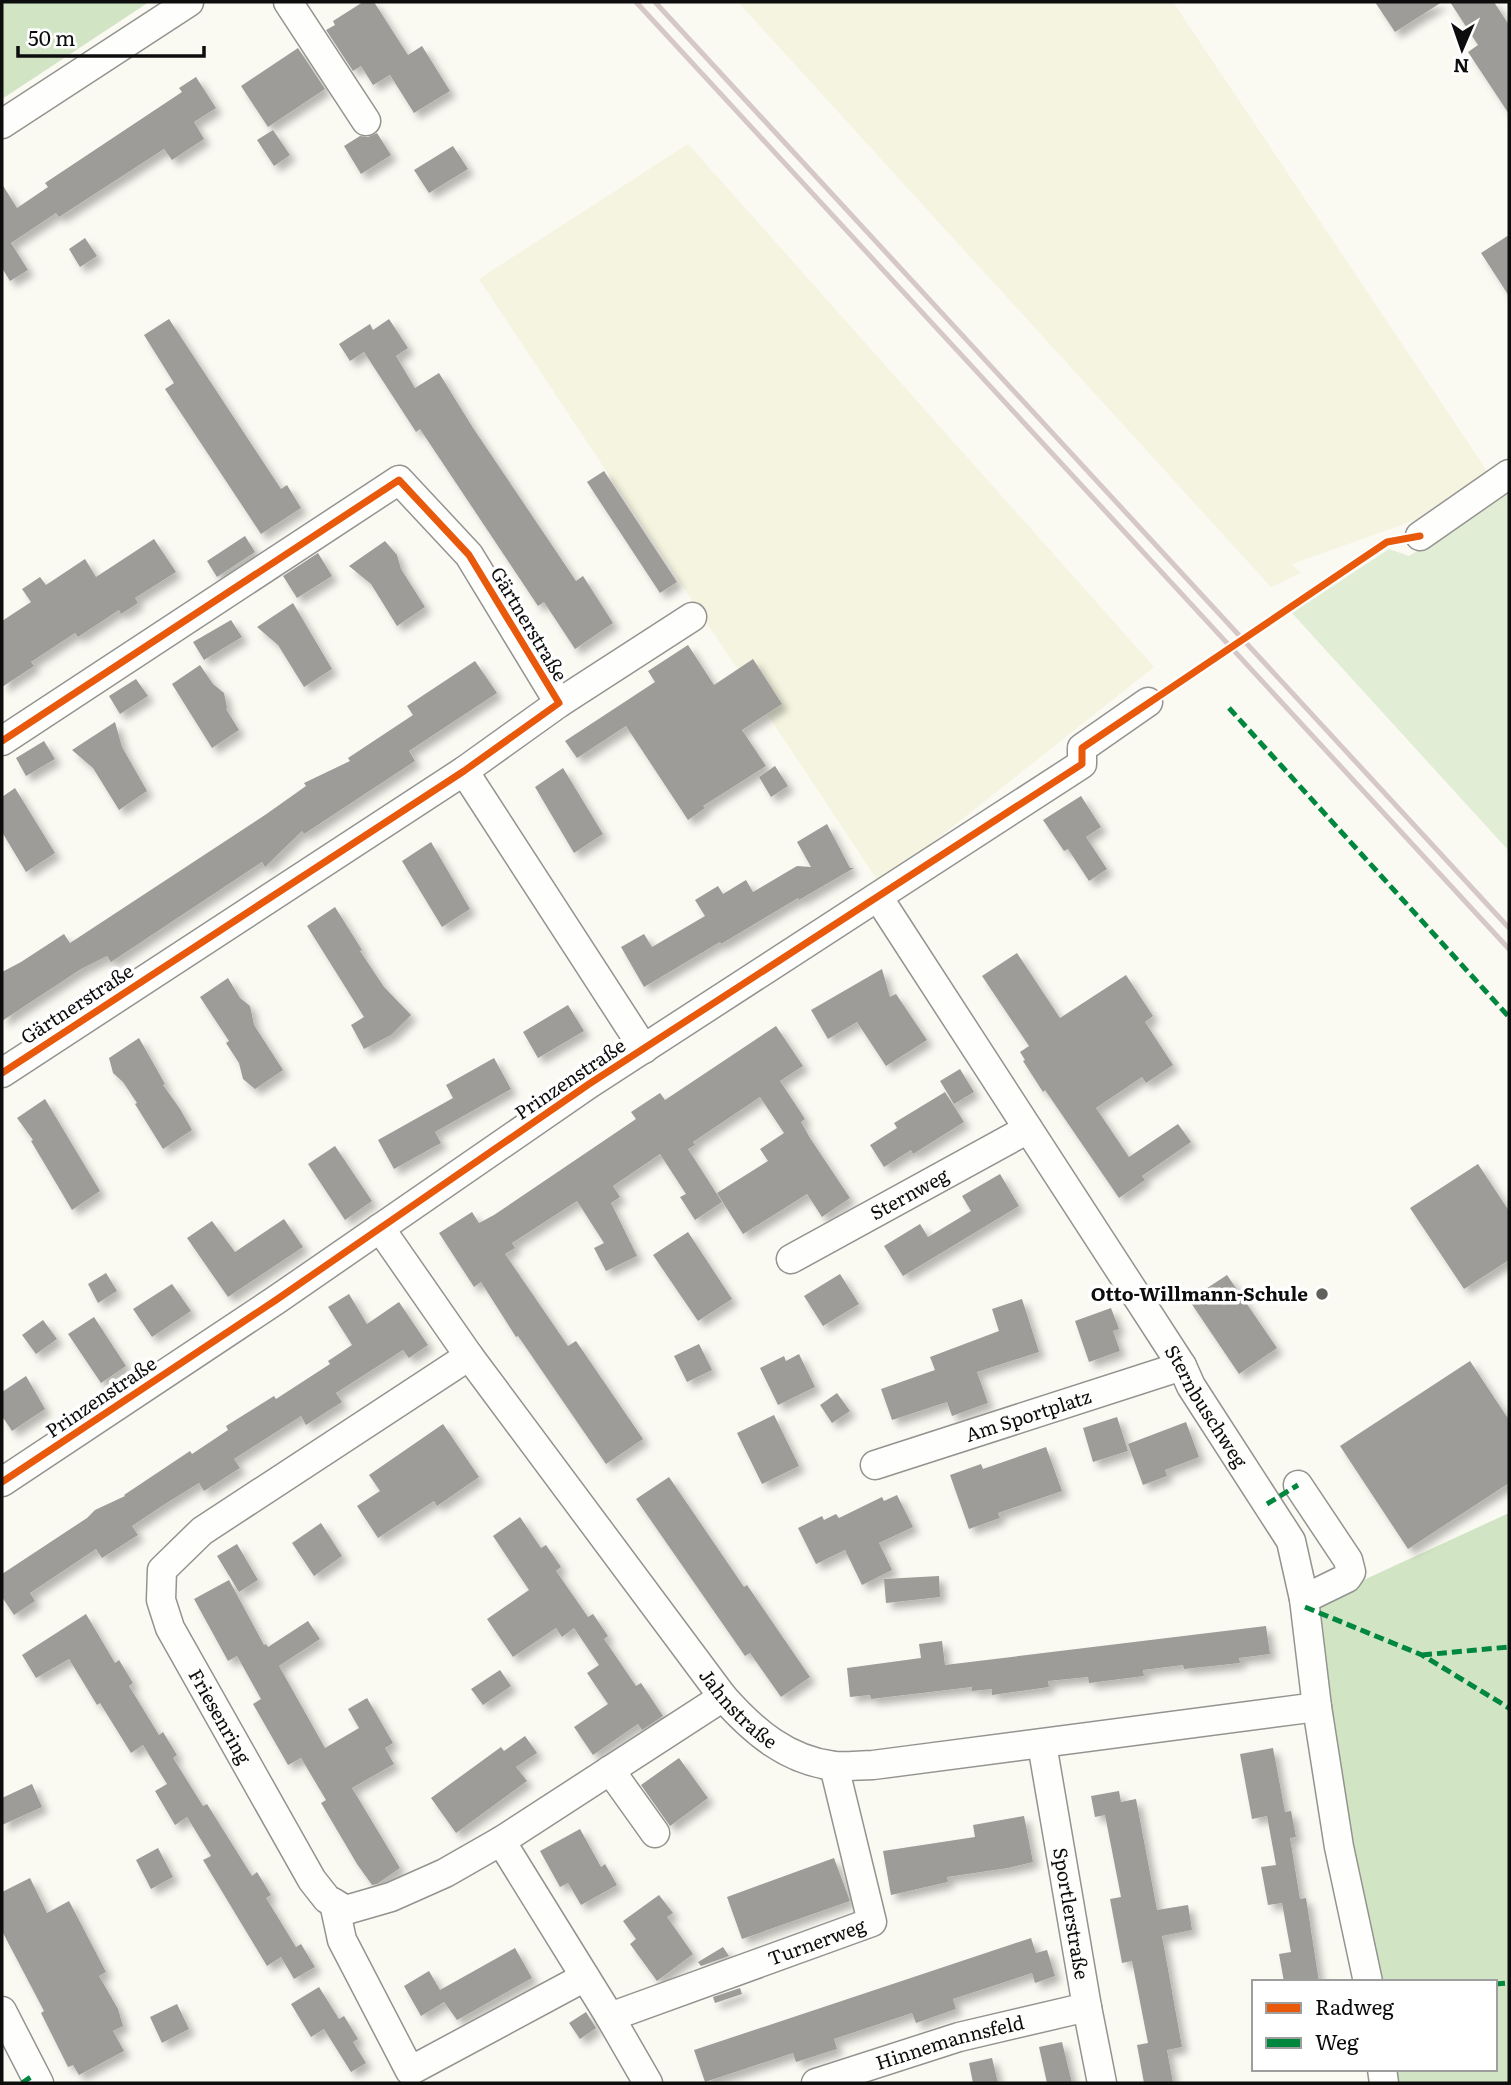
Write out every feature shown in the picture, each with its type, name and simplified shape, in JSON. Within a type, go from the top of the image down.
[{"type":"street","points":[[2,124],[189,2]]},
{"type":"street","points":[[288,2],[366,121]]},
{"type":"street","points":[[1420,536],[1509,474]]},
{"type":"street","name":"Gärtnerstraße","points":[[2,741],[399,480],[469,555],[559,703]]},
{"type":"street","name":"Gärtnerstraße","points":[[2,1073],[464,771],[559,703],[692,617]]},
{"type":"street","name":"Prinzenstraße","points":[[2,1482],[644,1049],[1082,764],[1082,748],[1148,702]]},
{"type":"street","points":[[464,771],[644,1049]]},
{"type":"street","name":"Sternbuschweg","points":[[878,897],[1182,1366],[1191,1386],[1291,1541],[1304,1599],[1317,1707],[1339,1847],[1368,1980]]},
{"type":"street","name":"Sternweg","points":[[791,1259],[1028,1129]]},
{"type":"street","name":"Jahnstraße","points":[[380,1228],[469,1356],[723,1697],[745,1722],[787,1753],[834,1766],[873,1765],[1317,1707]]},
{"type":"street","name":"Friesenring","points":[[334,1903],[327,1899],[312,1880],[170,1628],[161,1600],[162,1570],[202,1531],[469,1356]]},
{"type":"street","name":"Am Sportplatz","points":[[875,1465],[1182,1366]]},
{"type":"street","points":[[1298,1485],[1350,1567],[1346,1578],[1304,1599]]},
{"type":"street","points":[[334,1903],[346,1910],[391,1896],[445,1873],[501,1841],[723,1697]]},
{"type":"street","name":"Sportlerstraße","points":[[1042,1744],[1102,2083]]},
{"type":"street","name":"Turnerweg","points":[[610,2017],[872,1922],[834,1766]]},
{"type":"street","points":[[610,1770],[655,1833]]},
{"type":"street","points":[[501,1841],[648,2083]]},
{"type":"street","points":[[334,1903],[342,1940],[410,2071],[585,1977]]},
{"type":"street","name":"Hinnemannsfeld","points":[[816,2083],[959,2037],[1087,2007]]},
{"type":"street","points":[[2,2011],[38,2083]]},
{"type":"green space","points":[[2,2],[149,2],[2,99]]},
{"type":"green space","points":[[738,2],[1173,2],[1489,474],[1421,518],[1292,564],[1301,573],[1271,587]]},
{"type":"green space","points":[[688,144],[1154,667],[880,884],[479,279]]},
{"type":"green space","points":[[1509,493],[1509,851],[1292,613],[1389,549],[1409,556]]},
{"type":"green space","points":[[1509,1513],[1509,2083],[1384,2083],[1382,2071],[1497,2071],[1497,1980],[1368,1980],[1305,1607]]},
{"type":"building","points":[[363,2],[374,2],[408,55],[422,46],[450,91],[414,113],[390,75],[373,85],[361,66],[353,71],[326,30],[335,25],[333,21]]},
{"type":"building","points":[[1375,2],[1442,2],[1395,32]]},
{"type":"building","points":[[1450,2],[1494,2],[1509,25],[1509,114],[1468,52],[1478,45]]},
{"type":"building","points":[[298,48],[325,89],[268,127],[241,86]]},
{"type":"building","points":[[196,77],[216,108],[194,122],[204,139],[172,160],[164,149],[59,217],[56,213],[11,243],[28,270],[10,281],[2,268],[2,184],[17,208],[48,187],[45,183],[182,92],[179,88]]},
{"type":"building","points":[[273,130],[290,155],[274,166],[257,140]]},
{"type":"building","points":[[377,133],[391,155],[361,174],[344,146],[360,136],[368,137]]},
{"type":"building","points":[[453,146],[468,169],[429,193],[414,170]]},
{"type":"building","points":[[1509,235],[1509,296],[1481,253]]},
{"type":"building","points":[[85,238],[97,256],[80,267],[69,249]]},
{"type":"building","points":[[169,319],[281,489],[287,485],[301,508],[261,534],[165,389],[174,383],[144,335]]},
{"type":"building","points":[[389,319],[408,348],[396,356],[415,388],[439,373],[576,581],[583,576],[613,623],[575,649],[544,602],[538,606],[420,429],[416,432],[364,352],[350,361],[339,344],[370,324],[373,330]]},
{"type":"building","points":[[604,471],[677,582],[660,593],[587,482]]},
{"type":"building","points":[[245,536],[255,552],[217,577],[207,561]]},
{"type":"building","points":[[154,539],[176,572],[135,598],[138,603],[121,614],[119,610],[78,637],[75,633],[31,662],[34,666],[2,687],[2,621],[31,602],[22,589],[40,577],[46,585],[85,559],[96,577]]},
{"type":"building","points":[[385,541],[397,555],[401,569],[425,607],[397,626],[371,584],[349,566]]},
{"type":"building","points":[[318,553],[332,576],[297,598],[283,576]]},
{"type":"building","points":[[293,603],[332,669],[304,687],[278,645],[257,627]]},
{"type":"building","points":[[231,620],[242,637],[204,660],[193,642]]},
{"type":"building","points":[[688,645],[714,685],[753,659],[782,704],[742,730],[766,766],[703,806],[705,808],[688,820],[626,726],[577,758],[565,741],[655,682],[648,671]]},
{"type":"building","points":[[475,661],[497,693],[409,751],[415,761],[304,834],[302,831],[265,867],[262,862],[111,962],[107,956],[81,969],[2,1021],[2,972],[64,934],[70,943],[265,815],[306,786],[304,783],[350,761],[348,758],[413,715],[407,706]]},
{"type":"building","points":[[200,665],[213,684],[224,693],[226,709],[239,730],[212,748],[172,684]]},
{"type":"building","points":[[136,679],[148,696],[120,714],[109,696]]},
{"type":"building","points":[[115,722],[122,747],[147,791],[119,810],[93,768],[72,750]]},
{"type":"building","points":[[44,741],[55,759],[26,776],[16,758]]},
{"type":"building","points":[[775,766],[788,786],[771,797],[759,777]]},
{"type":"building","points":[[563,768],[603,834],[574,853],[535,787]]},
{"type":"building","points":[[15,788],[55,853],[26,872],[2,832],[2,797]]},
{"type":"building","points":[[1081,796],[1101,827],[1086,837],[1107,869],[1089,881],[1068,849],[1064,851],[1043,820]]},
{"type":"building","points":[[827,824],[850,868],[854,868],[644,987],[621,947],[644,934],[652,947],[705,916],[695,900],[718,886],[723,894],[746,880],[753,892],[797,866],[811,867],[797,842]]},
{"type":"building","points":[[431,842],[470,909],[442,927],[402,861]]},
{"type":"building","points":[[335,907],[384,987],[411,1015],[391,1035],[364,1049],[351,1025],[364,1017],[307,926]]},
{"type":"building","points":[[1017,953],[1060,1018],[1126,975],[1153,1016],[1145,1022],[1173,1065],[1146,1083],[1142,1077],[1096,1108],[1129,1157],[1178,1124],[1191,1142],[1142,1176],[1145,1180],[1119,1198],[1023,1061],[1025,1060],[1020,1052],[1029,1046],[982,976]]},
{"type":"building","points":[[882,969],[890,997],[896,994],[927,1040],[886,1066],[857,1022],[828,1039],[811,1010]]},
{"type":"building","points":[[228,978],[240,998],[250,1006],[254,1025],[283,1070],[255,1089],[243,1079],[239,1063],[226,1043],[229,1041],[200,997]]},
{"type":"building","points":[[568,1005],[584,1031],[538,1058],[523,1032]]},
{"type":"building","points":[[776,1026],[803,1066],[780,1081],[805,1119],[801,1122],[810,1138],[850,1198],[822,1217],[807,1194],[743,1234],[717,1193],[768,1161],[760,1149],[784,1133],[760,1097],[693,1142],[695,1145],[688,1149],[722,1202],[695,1220],[680,1197],[686,1194],[660,1154],[613,1186],[620,1197],[611,1203],[637,1256],[606,1271],[594,1248],[604,1243],[577,1201],[512,1243],[515,1248],[505,1254],[568,1346],[576,1341],[643,1439],[606,1464],[518,1336],[516,1337],[481,1282],[474,1287],[439,1233],[472,1212],[479,1223],[494,1215],[636,1119],[631,1112],[660,1093],[665,1100]]},
{"type":"building","points":[[139,1038],[165,1084],[163,1085],[192,1130],[163,1149],[135,1104],[137,1103],[123,1082],[113,1073],[109,1058]]},
{"type":"building","points":[[494,1058],[511,1089],[435,1132],[441,1143],[394,1169],[378,1140],[453,1098],[446,1085]]},
{"type":"building","points":[[960,1069],[974,1092],[954,1104],[940,1081]]},
{"type":"building","points":[[945,1092],[964,1122],[913,1154],[911,1150],[884,1167],[870,1145],[897,1128],[894,1123]]},
{"type":"building","points":[[45,1099],[100,1191],[72,1210],[31,1141],[33,1140],[17,1118]]},
{"type":"building","points":[[335,1146],[372,1201],[345,1220],[308,1164]]},
{"type":"building","points":[[1478,1164],[1509,1211],[1509,1260],[1464,1289],[1410,1208]]},
{"type":"building","points":[[1000,1174],[1019,1206],[903,1276],[884,1246],[920,1224],[928,1237],[971,1211],[962,1196]]},
{"type":"building","points":[[284,1219],[303,1247],[228,1297],[187,1238],[212,1221],[235,1252]]},
{"type":"building","points":[[688,1232],[732,1299],[698,1321],[653,1255]]},
{"type":"building","points":[[106,1273],[117,1291],[98,1303],[88,1284]]},
{"type":"building","points":[[840,1274],[859,1304],[823,1326],[804,1296]]},
{"type":"building","points":[[1227,1275],[1277,1348],[1239,1374],[1189,1300]]},
{"type":"building","points":[[172,1284],[191,1311],[152,1337],[133,1309]]},
{"type":"building","points":[[349,1294],[367,1324],[399,1302],[428,1345],[409,1358],[403,1350],[336,1393],[342,1402],[306,1425],[301,1416],[234,1459],[240,1468],[204,1491],[199,1483],[165,1504],[132,1526],[138,1535],[102,1558],[96,1549],[30,1593],[35,1601],[14,1615],[2,1597],[2,1574],[95,1510],[125,1496],[190,1451],[192,1454],[228,1430],[226,1426],[274,1396],[276,1399],[330,1364],[328,1361],[352,1345],[328,1307]]},
{"type":"building","points":[[1022,1299],[1039,1352],[977,1372],[988,1403],[952,1416],[947,1402],[892,1420],[881,1389],[935,1370],[930,1357],[999,1331],[992,1309]]},
{"type":"building","points":[[1111,1308],[1119,1329],[1113,1331],[1120,1351],[1089,1362],[1075,1321]]},
{"type":"building","points":[[94,1317],[126,1366],[101,1383],[68,1334]]},
{"type":"building","points":[[43,1320],[57,1339],[36,1354],[22,1335]]},
{"type":"building","points":[[699,1344],[712,1370],[687,1382],[674,1356]]},
{"type":"building","points":[[799,1354],[815,1387],[778,1405],[760,1368],[784,1356],[786,1361]]},
{"type":"building","points":[[1470,1361],[1509,1420],[1509,1483],[1408,1549],[1340,1446]]},
{"type":"building","points":[[26,1376],[45,1409],[12,1431],[2,1416],[2,1392]]},
{"type":"building","points":[[837,1393],[850,1411],[832,1423],[820,1405]]},
{"type":"building","points":[[774,1415],[799,1466],[762,1484],[737,1433]]},
{"type":"building","points":[[1117,1417],[1128,1451],[1093,1462],[1083,1428]]},
{"type":"building","points":[[1186,1422],[1199,1457],[1165,1470],[1167,1476],[1143,1485],[1128,1444]]},
{"type":"building","points":[[443,1424],[479,1477],[437,1506],[434,1501],[378,1538],[357,1506],[380,1491],[369,1475]]},
{"type":"building","points":[[1046,1447],[1062,1491],[998,1513],[1000,1518],[969,1529],[950,1475],[981,1464],[983,1469]]},
{"type":"building","points":[[669,1477],[810,1677],[781,1697],[750,1653],[745,1656],[636,1499]]},
{"type":"building","points":[[897,1495],[913,1527],[879,1543],[892,1570],[862,1585],[845,1550],[816,1564],[798,1528],[822,1516],[824,1520],[836,1514],[839,1518],[882,1497],[884,1501]]},
{"type":"building","points":[[520,1517],[541,1548],[546,1545],[561,1567],[556,1571],[588,1617],[593,1614],[608,1636],[604,1639],[636,1686],[641,1683],[663,1716],[642,1730],[638,1724],[593,1755],[574,1727],[608,1704],[587,1673],[599,1665],[574,1628],[562,1637],[556,1628],[513,1657],[487,1619],[529,1590],[493,1536]]},
{"type":"building","points":[[321,1523],[342,1556],[314,1576],[292,1543]]},
{"type":"building","points":[[237,1544],[258,1580],[239,1592],[217,1556]]},
{"type":"building","points":[[939,1576],[940,1597],[886,1603],[884,1579]]},
{"type":"building","points":[[229,1580],[264,1645],[268,1647],[308,1621],[320,1639],[279,1666],[325,1748],[359,1728],[348,1709],[367,1698],[393,1743],[385,1748],[394,1764],[352,1788],[400,1868],[377,1884],[372,1885],[357,1864],[321,1803],[326,1800],[301,1758],[288,1765],[253,1704],[261,1699],[237,1656],[228,1661],[194,1599]]},
{"type":"building","points":[[86,1614],[115,1663],[119,1660],[133,1683],[129,1686],[159,1735],[163,1732],[177,1755],[173,1758],[203,1806],[207,1804],[252,1876],[257,1872],[271,1895],[266,1898],[296,1947],[301,1944],[315,1967],[294,1979],[281,1957],[267,1966],[203,1860],[211,1856],[187,1817],[175,1825],[155,1791],[167,1784],[143,1745],[131,1753],[69,1659],[36,1678],[22,1655]]},
{"type":"building","points":[[1266,1626],[1270,1654],[1239,1658],[1240,1663],[1184,1669],[1183,1665],[1143,1670],[1144,1676],[1089,1683],[1088,1677],[1048,1681],[1049,1687],[992,1695],[992,1689],[972,1691],[972,1687],[871,1699],[870,1695],[850,1697],[847,1668],[921,1658],[919,1644],[942,1641],[945,1665]]},
{"type":"building","points":[[500,1670],[511,1686],[483,1705],[471,1689]]},
{"type":"building","points":[[525,1736],[537,1753],[516,1767],[527,1781],[456,1833],[431,1798],[501,1747],[504,1751]]},
{"type":"building","points":[[1273,1748],[1285,1812],[1291,1811],[1296,1837],[1290,1838],[1300,1899],[1306,1898],[1319,1980],[1284,1980],[1279,1954],[1291,1952],[1282,1903],[1268,1905],[1261,1867],[1276,1865],[1267,1816],[1252,1819],[1240,1754]]},
{"type":"building","points":[[679,1758],[708,1798],[670,1826],[641,1785]]},
{"type":"building","points":[[32,1784],[42,1807],[2,1825],[2,1798]]},
{"type":"building","points":[[1119,1791],[1121,1802],[1136,1799],[1157,1910],[1188,1905],[1192,1930],[1162,1936],[1182,2047],[1167,2050],[1173,2083],[1144,2083],[1137,2045],[1148,2043],[1132,1961],[1122,1963],[1110,1899],[1121,1897],[1105,1815],[1095,1817],[1091,1796]]},
{"type":"building","points":[[1024,1816],[1033,1862],[947,1877],[948,1882],[891,1895],[883,1851],[975,1837],[973,1825]]},
{"type":"building","points":[[580,1829],[601,1867],[605,1864],[617,1885],[581,1905],[568,1883],[560,1887],[540,1851]]},
{"type":"building","points":[[158,1848],[173,1877],[151,1889],[136,1860]]},
{"type":"building","points":[[834,1858],[850,1901],[742,1939],[727,1897]]},
{"type":"building","points":[[30,1878],[47,1913],[69,1901],[106,1972],[99,1976],[118,2009],[123,2026],[113,2031],[124,2051],[79,2075],[73,2065],[68,2067],[41,2013],[44,2011],[2,1931],[2,1892]]},
{"type":"building","points":[[659,1895],[673,1913],[667,1917],[693,1954],[657,1981],[630,1944],[636,1939],[623,1921]]},
{"type":"building","points":[[1031,1938],[1036,1953],[1047,1950],[1055,1976],[1035,1983],[1032,1973],[953,1999],[956,2009],[916,2023],[912,2013],[834,2039],[837,2049],[796,2062],[793,2053],[705,2082],[694,2050]]},
{"type":"building","points":[[723,1947],[729,1956],[701,1966],[698,1962]]},
{"type":"building","points":[[515,1948],[532,1978],[457,2020],[444,2002],[421,2016],[404,1986],[429,1971],[440,1990]]},
{"type":"building","points":[[319,1987],[339,2019],[344,2016],[358,2039],[353,2042],[366,2063],[351,2072],[324,2029],[311,2037],[291,2004]]},
{"type":"building","points":[[740,1988],[742,1994],[715,2003],[713,1997]]},
{"type":"building","points":[[177,2004],[189,2029],[162,2043],[150,2017]]},
{"type":"building","points":[[586,2012],[596,2028],[580,2039],[569,2023]]},
{"type":"building","points":[[1062,2042],[1072,2083],[1047,2083],[1039,2047]]},
{"type":"building","points":[[992,2058],[998,2083],[973,2083],[969,2063]]},
{"type":"railway","points":[[636,2],[1509,949]]},
{"type":"railway","points":[[655,2],[1509,928]]},
{"type":"marked path","points":[[1229,708],[1509,1017]]},
{"type":"marked path","points":[[1267,1504],[1298,1485]]},
{"type":"marked path","points":[[1305,1607],[1422,1655],[1509,1708]]},
{"type":"marked path","points":[[1422,1655],[1509,1647]]},
{"type":"marked path","points":[[1497,1984],[1509,1983]]},
{"type":"marked path","points":[[22,2083],[34,2075]]},
{"type":"cycle path","points":[[2,741],[399,480],[469,555],[559,703],[464,771],[2,1073]]},
{"type":"cycle path","points":[[2,1482],[276,1300],[589,1084],[1082,764],[1082,748],[1387,542],[1420,536]]},
{"type":"place","name":"Otto-Willmann-Schule","points":[[1322,1294]]}]
